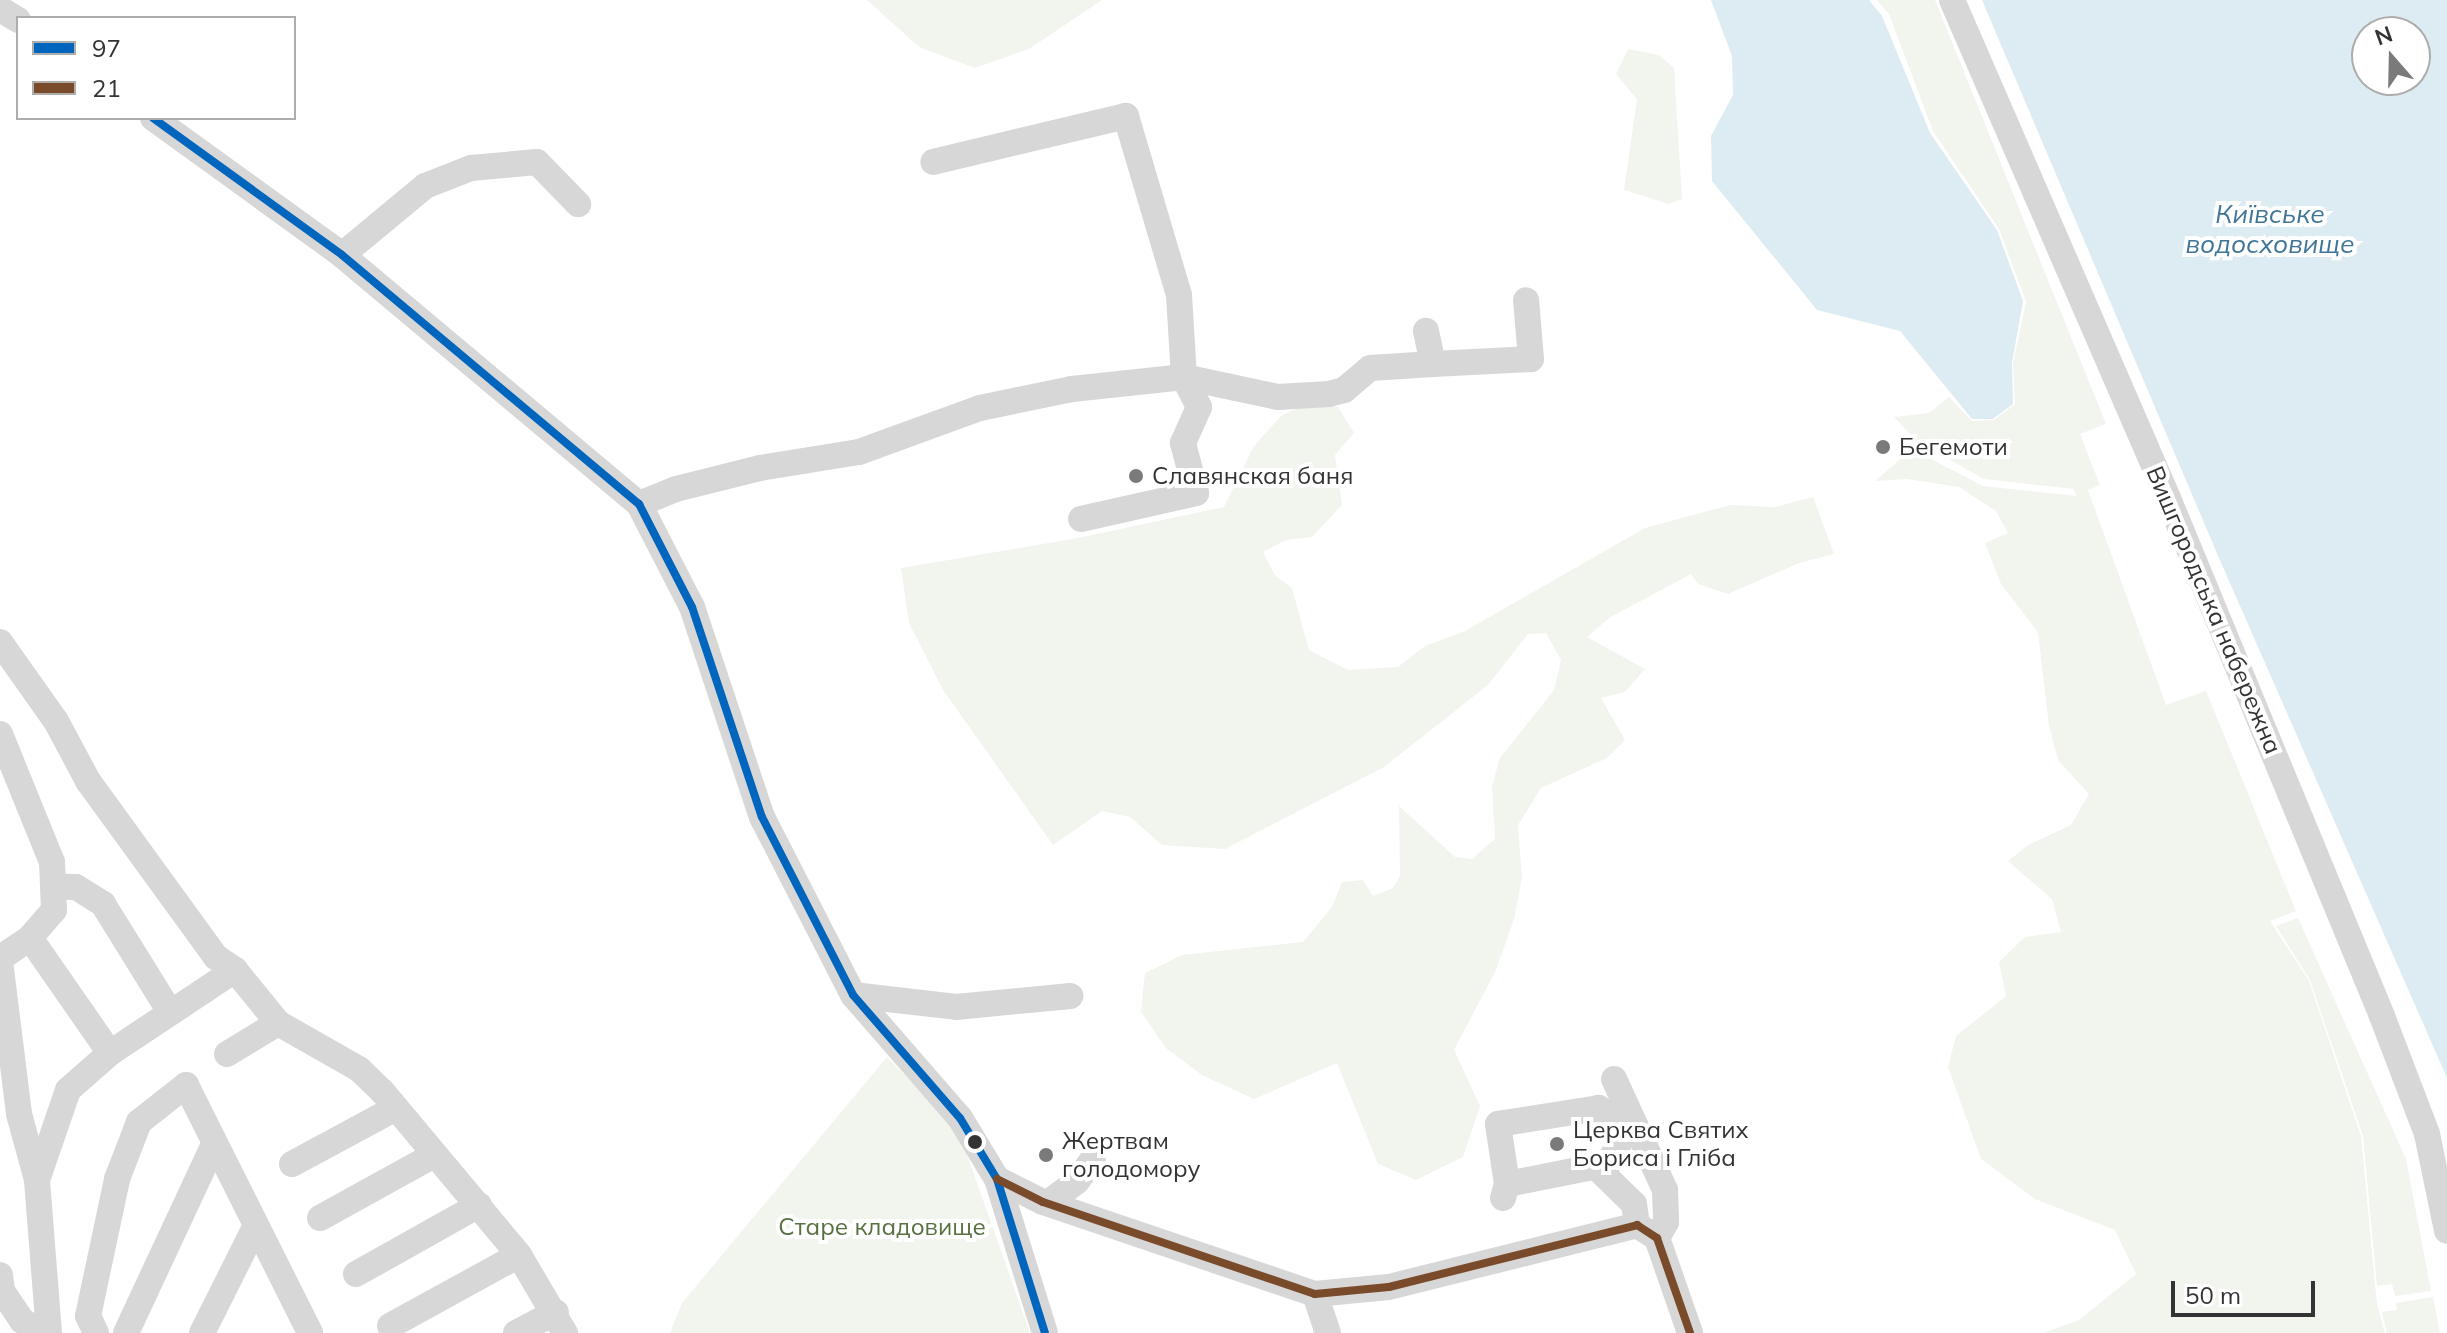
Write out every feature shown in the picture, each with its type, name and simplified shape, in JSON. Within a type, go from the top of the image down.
[{"type":"street","name":"Вишгородська набережна","points":[[1952,0],[2168,498],[2382,1016],[2427,1134],[2447,1231]]},
{"type":"street","points":[[933,162],[1126,116],[1179,295],[1184,377],[1199,407],[1183,443],[1196,493],[1081,519]]},
{"type":"street","points":[[156,120],[342,255],[639,504],[692,607],[762,817],[853,995],[960,1118],[997,1179],[1045,1333]]},
{"type":"street","points":[[342,255],[425,186],[471,168],[537,162],[578,204]]},
{"type":"street","points":[[639,504],[676,489],[760,468],[859,452],[980,408],[1072,389],[1184,377],[1278,397],[1344,390],[1370,368],[1531,359],[1526,300]]},
{"type":"street","points":[[1426,331],[1433,364]]},
{"type":"street","points":[[0,642],[56,721],[88,781],[216,957],[235,970],[278,1023],[359,1069],[396,1108],[519,1255],[561,1322],[516,1333]]},
{"type":"street","points":[[0,734],[9,746],[6,773],[52,862],[54,886],[54,910],[30,938],[0,959],[19,1114],[37,1180],[47,1333]]},
{"type":"street","points":[[54,886],[76,887],[103,904],[170,1012]]},
{"type":"street","points":[[30,938],[110,1053]]},
{"type":"street","points":[[37,1180],[68,1090],[110,1053],[235,970]]},
{"type":"street","points":[[853,995],[956,1007],[1070,996]]},
{"type":"street","points":[[227,1054],[278,1023]]},
{"type":"street","points":[[997,1179],[1048,1203],[1315,1294],[1389,1287],[1647,1231],[1666,1222],[1665,1190],[1614,1079]]},
{"type":"street","points":[[96,1333],[88,1316],[117,1179],[139,1122],[186,1085],[299,1326]]},
{"type":"street","points":[[292,1164],[396,1108]]},
{"type":"street","points":[[1599,1108],[1615,1124],[1618,1146],[1608,1164],[1595,1166],[1505,1191],[1498,1124],[1599,1108]]},
{"type":"street","points":[[126,1333],[214,1144]]},
{"type":"street","points":[[320,1218],[434,1155]]},
{"type":"street","points":[[1048,1203],[1077,1181],[1093,1159]]},
{"type":"street","points":[[1595,1166],[1634,1204],[1690,1333]]},
{"type":"street","points":[[356,1274],[479,1205]]},
{"type":"street","points":[[202,1333],[254,1229]]},
{"type":"street","points":[[390,1326],[519,1255]]},
{"type":"street","points":[[0,1275],[2,1291],[22,1321],[47,1333]]},
{"type":"street","points":[[1315,1294],[1328,1333]]},
{"type":"green space","points":[[867,0],[1102,0],[1029,49],[975,68],[919,47]]},
{"type":"green space","points":[[1877,0],[1935,0],[2106,424],[2080,434],[2100,485],[2088,490],[2166,705],[2206,691],[2296,911],[2270,921],[2309,981],[2361,1136],[2377,1305],[2385,1333],[2043,1333],[2079,1320],[2136,1274],[2115,1230],[2035,1199],[1981,1159],[1948,1067],[1956,1036],[2006,996],[1999,962],[2025,937],[2061,932],[2052,899],[2008,861],[2028,845],[2071,825],[2089,794],[2058,760],[2049,726],[2038,632],[2001,584],[1985,543],[2008,533],[1996,511],[1959,487],[1907,479],[1875,481],[1912,449],[1983,486],[2076,496],[2074,489],[1984,479],[1917,441],[1894,417],[1929,413],[1949,397],[1972,421],[1994,420],[2015,404],[2013,363],[2026,302],[1999,229],[1933,131],[1889,14]]},
{"type":"green space","points":[[1628,49],[1659,55],[1674,68],[1682,199],[1669,204],[1624,190],[1637,99],[1616,74]]},
{"type":"green space","points":[[1312,401],[1338,407],[1354,433],[1335,455],[1342,505],[1312,537],[1286,540],[1263,552],[1275,575],[1292,588],[1309,650],[1348,670],[1398,667],[1425,646],[1465,631],[1645,528],[1730,505],[1775,507],[1813,497],[1834,554],[1799,563],[1728,594],[1698,584],[1691,574],[1609,618],[1587,637],[1645,669],[1625,692],[1601,698],[1625,740],[1607,758],[1541,788],[1518,825],[1522,878],[1514,919],[1496,970],[1454,1050],[1480,1106],[1463,1157],[1416,1180],[1378,1164],[1337,1063],[1254,1099],[1202,1075],[1166,1048],[1141,1012],[1145,973],[1182,955],[1303,942],[1332,907],[1342,882],[1363,880],[1373,896],[1393,888],[1400,876],[1399,806],[1455,857],[1472,859],[1495,839],[1492,786],[1500,758],[1554,690],[1561,660],[1546,633],[1528,634],[1488,685],[1384,767],[1225,849],[1162,845],[1130,817],[1102,811],[1053,845],[943,690],[909,623],[901,568],[1078,538],[1224,507],[1254,446],[1281,416]]},
{"type":"green space","points":[[2298,918],[2406,1159],[2431,1291],[2395,1296],[2392,1284],[2377,1286],[2363,1136],[2310,980],[2276,926]]},
{"type":"green space","name":"Старе кладовище","points":[[887,1057],[958,1129],[1030,1333],[670,1333],[682,1303]]},
{"type":"green space","points":[[2433,1297],[2440,1333],[2387,1333],[2382,1312],[2397,1310],[2396,1303]]},
{"type":"water","points":[[1711,0],[1869,0],[1882,16],[1930,133],[1997,230],[2023,301],[2012,363],[2013,404],[1993,419],[1972,419],[1900,331],[1817,310],[1712,181],[1711,136],[1733,95],[1732,56]]},
{"type":"water","name":"Київське водосховище","points":[[1982,0],[2447,0],[2447,1078],[2219,558]]},
{"type":"transit line","name":"97","points":[[156,120],[342,255],[639,504],[692,607],[762,817],[853,995],[960,1118],[997,1179],[1045,1333]]},
{"type":"transit line","name":"21","points":[[997,1179],[1043,1202],[1315,1294],[1389,1287],[1637,1225],[1657,1238],[1690,1333]]},
{"type":"place","name":"Бегемоти","points":[[1883,447]]},
{"type":"place","name":"Славянская баня","points":[[1136,476]]},
{"type":"place","name":"Церква Святих Бориса і Гліба","points":[[1557,1144]]},
{"type":"place","name":"Жертвам голодомору","points":[[1046,1155]]}]
